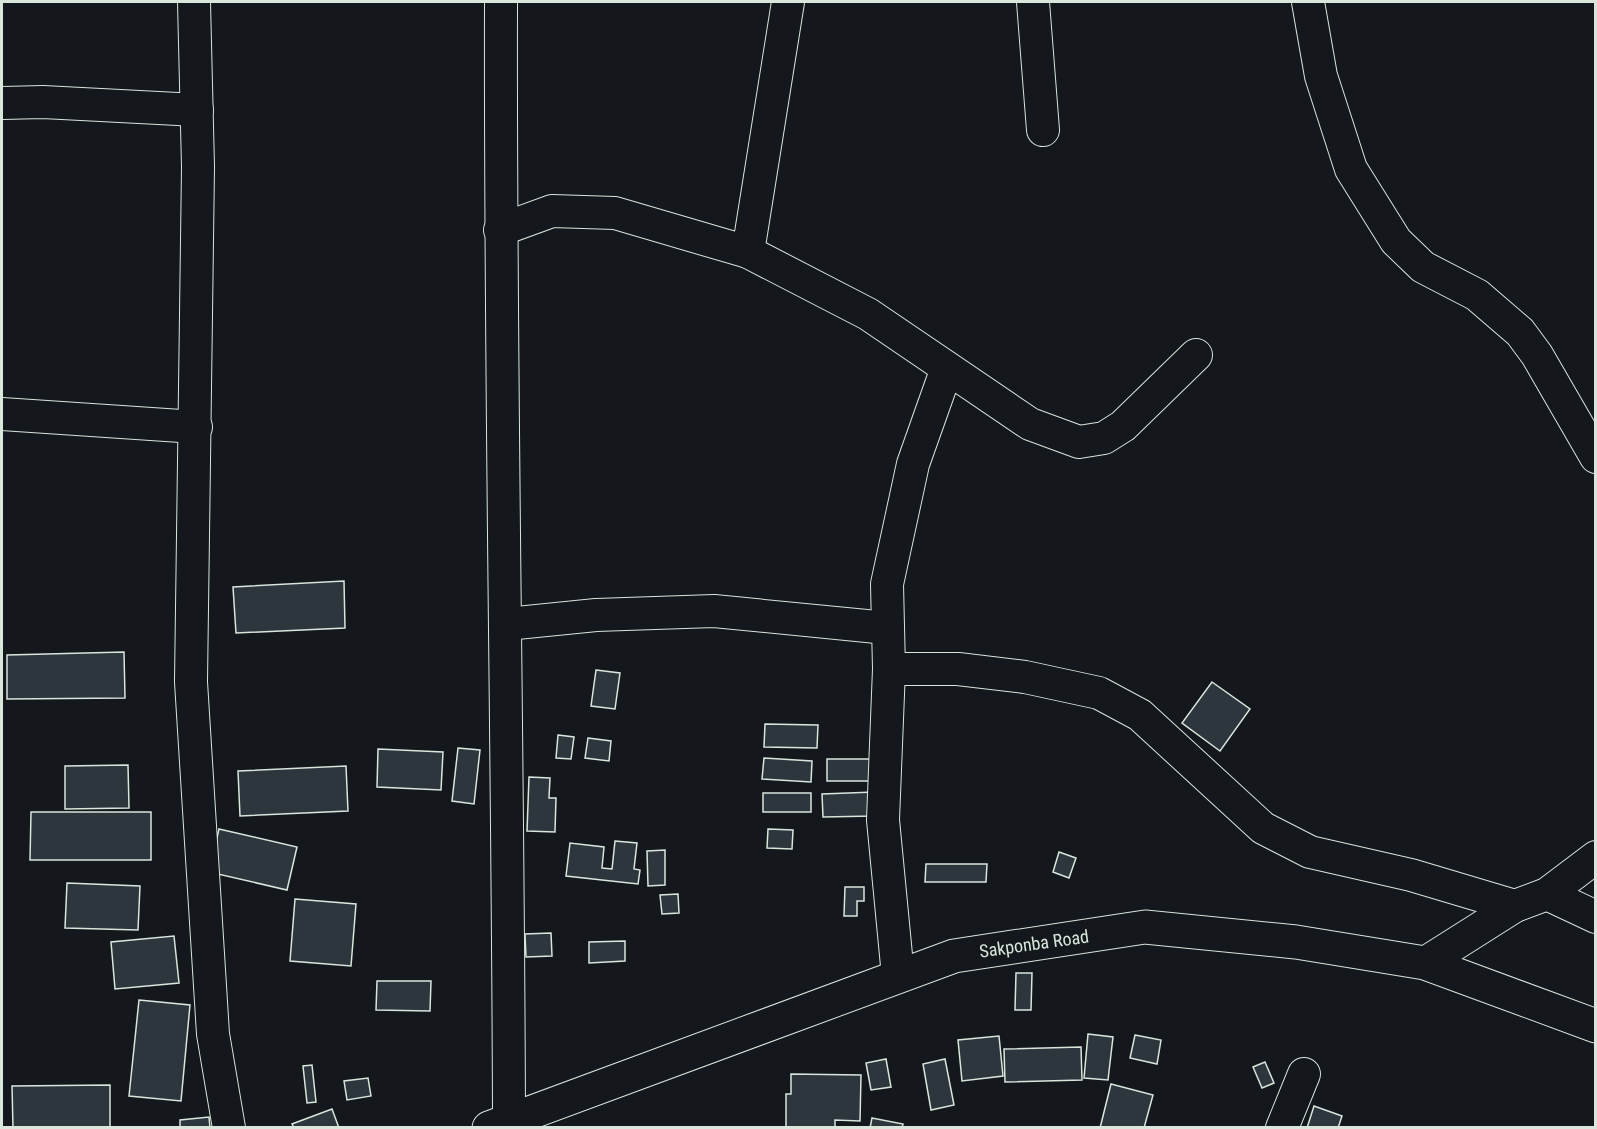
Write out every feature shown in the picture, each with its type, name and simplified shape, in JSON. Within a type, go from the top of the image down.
[{"type":"main road","name":"Sakponba Road","points":[[499,1123],[954,956],[1145,927],[1296,942],[1425,963],[1596,1026]]},
{"type":"street","points":[[194,2],[197,110],[196,428],[191,682],[213,1034],[229,1128]]},
{"type":"street","points":[[499,1123],[506,624],[500,230],[501,2]]},
{"type":"street","points":[[748,252],[788,2]]},
{"type":"street","points":[[1033,2],[1043,130]]},
{"type":"street","points":[[1308,2],[1321,76],[1351,169],[1396,241],[1423,267],[1477,295],[1520,332],[1537,354],[1596,457]]},
{"type":"street","points":[[2,103],[43,102],[197,110]]},
{"type":"street","points":[[500,230],[552,211],[615,213],[748,252],[868,314],[1030,424],[1079,442],[1104,438],[1123,426],[1196,355]]},
{"type":"street","points":[[898,976],[883,820],[889,669],[887,584],[913,464],[947,368]]},
{"type":"street","points":[[2,414],[196,428]]},
{"type":"street","points":[[506,624],[596,615],[714,611],[887,628]]},
{"type":"street","points":[[889,669],[958,669],[1025,677],[1099,693],[1140,715],[1263,828],[1272,833],[1310,852],[1412,875],[1515,906]]},
{"type":"street","points":[[1425,963],[1515,906],[1546,894],[1596,857]]},
{"type":"street","points":[[1546,894],[1596,917]]},
{"type":"street","points":[[1282,1128],[1304,1074]]},
{"type":"building","points":[[344,581],[345,628],[236,633],[233,587]]},
{"type":"building","points":[[124,652],[125,698],[7,699],[7,655]]},
{"type":"building","points":[[596,670],[620,673],[615,709],[591,706]]},
{"type":"building","points":[[1212,682],[1250,709],[1220,751],[1182,723]]},
{"type":"building","points":[[765,724],[818,725],[817,748],[764,747]]},
{"type":"building","points":[[558,735],[574,737],[571,759],[556,758]]},
{"type":"building","points":[[588,738],[611,741],[609,761],[585,758]]},
{"type":"building","points":[[458,748],[480,750],[474,804],[452,801]]},
{"type":"building","points":[[378,749],[443,752],[441,790],[377,787]]},
{"type":"building","points":[[764,758],[812,761],[811,782],[762,779]]},
{"type":"building","points":[[827,759],[880,759],[879,781],[827,781]]},
{"type":"building","points":[[128,765],[129,808],[65,809],[65,766]]},
{"type":"building","points":[[346,766],[348,811],[240,816],[238,771]]},
{"type":"building","points":[[529,777],[550,778],[549,798],[556,798],[555,832],[527,831]]},
{"type":"building","points":[[874,792],[874,816],[823,817],[822,794]]},
{"type":"building","points":[[763,793],[811,793],[811,812],[763,812]]},
{"type":"building","points":[[31,812],[151,812],[151,860],[30,860]]},
{"type":"building","points":[[219,829],[297,847],[287,890],[209,872]]},
{"type":"building","points":[[768,829],[793,830],[792,849],[767,848]]},
{"type":"building","points":[[615,841],[637,843],[634,869],[640,870],[638,884],[566,876],[570,843],[604,847],[602,868],[612,869]]},
{"type":"building","points":[[665,850],[665,885],[648,886],[647,851]]},
{"type":"building","points":[[1059,852],[1076,858],[1069,878],[1053,872]]},
{"type":"building","points":[[926,864],[987,864],[986,882],[925,882]]},
{"type":"building","points":[[67,883],[140,886],[138,930],[65,928]]},
{"type":"building","points":[[845,887],[864,887],[864,901],[857,901],[857,916],[844,916]]},
{"type":"building","points":[[678,894],[679,913],[662,914],[660,895]]},
{"type":"building","points":[[295,899],[356,904],[351,966],[290,961]]},
{"type":"building","points":[[551,933],[552,956],[526,957],[525,934]]},
{"type":"building","points":[[174,936],[179,983],[115,989],[111,942]]},
{"type":"building","points":[[625,941],[625,961],[589,963],[589,942]]},
{"type":"building","points":[[1016,973],[1032,973],[1031,1010],[1015,1010]]},
{"type":"building","points":[[377,981],[431,981],[430,1011],[376,1010]]},
{"type":"building","points":[[139,1000],[190,1005],[181,1101],[129,1096]]},
{"type":"building","points":[[1088,1034],[1113,1037],[1108,1080],[1084,1078]]},
{"type":"building","points":[[1135,1035],[1161,1040],[1157,1064],[1130,1058]]},
{"type":"building","points":[[999,1036],[1003,1076],[962,1081],[958,1040]]},
{"type":"building","points":[[1081,1047],[1082,1080],[1005,1082],[1004,1049]]},
{"type":"building","points":[[886,1059],[891,1087],[871,1090],[866,1063]]},
{"type":"building","points":[[945,1059],[954,1105],[931,1110],[923,1064]]},
{"type":"building","points":[[1265,1062],[1274,1083],[1262,1088],[1253,1067]]},
{"type":"building","points":[[312,1065],[316,1102],[307,1103],[303,1066]]},
{"type":"building","points":[[791,1074],[861,1075],[860,1121],[835,1120],[835,1128],[786,1128],[786,1094],[791,1094]]},
{"type":"building","points":[[368,1078],[371,1096],[347,1100],[344,1081]]},
{"type":"building","points":[[1111,1084],[1153,1095],[1144,1128],[1100,1128]]},
{"type":"building","points":[[110,1085],[110,1128],[13,1128],[12,1086]]},
{"type":"building","points":[[1314,1106],[1342,1116],[1338,1128],[1307,1128]]},
{"type":"building","points":[[332,1109],[339,1128],[294,1128],[292,1124]]},
{"type":"building","points":[[209,1117],[210,1128],[180,1128],[180,1120]]},
{"type":"building","points":[[872,1118],[903,1124],[902,1128],[870,1128]]}]
